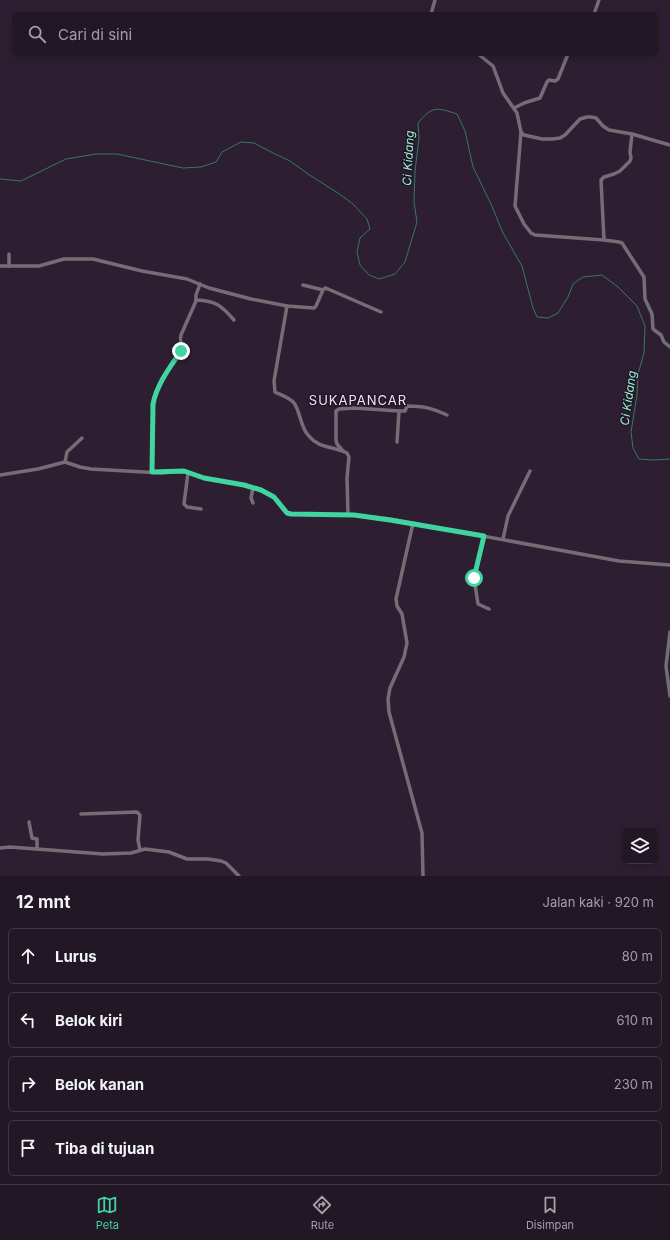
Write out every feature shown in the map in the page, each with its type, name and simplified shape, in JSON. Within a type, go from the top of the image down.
[{"type":"street","points":[[431,12],[434,0]]},
{"type":"street","points":[[595,12],[599,0]]},
{"type":"street","points":[[481,56],[492,64],[503,93],[517,113],[521,132],[515,206],[524,224],[530,232],[535,235],[604,240],[619,242],[622,244],[644,277],[645,299],[652,314],[653,329],[661,335],[664,342],[670,347]]},
{"type":"street","points":[[514,108],[540,98],[547,82],[549,80],[558,80],[567,56]]},
{"type":"street","points":[[521,132],[527,136],[542,139],[560,138],[565,135],[580,119],[587,117],[596,118],[609,130],[632,134],[670,145]]},
{"type":"street","points":[[604,240],[604,213],[601,182],[604,177],[620,171],[630,161],[632,134]]},
{"type":"street","points":[[8,254],[9,266]]},
{"type":"street","points":[[0,266],[39,266],[64,259],[93,259],[187,279],[251,299],[287,306],[314,308],[323,290]]},
{"type":"street","points":[[152,472],[154,397],[162,379],[181,351],[181,335],[196,300],[196,295],[200,284]]},
{"type":"street","points":[[303,285],[323,290],[325,288],[331,290],[381,312]]},
{"type":"street","points":[[196,300],[207,300],[218,304],[226,310],[234,320]]},
{"type":"street","points":[[287,306],[274,381],[275,392],[293,403],[307,435],[323,446],[343,451]]},
{"type":"street","points":[[348,515],[347,478],[349,458],[347,453],[343,451],[336,442],[337,409],[355,408],[399,411],[405,410],[407,406],[422,406],[434,409],[447,415]]},
{"type":"street","points":[[397,442],[399,411]]},
{"type":"street","points":[[65,462],[67,452],[82,438]]},
{"type":"street","points":[[0,476],[65,462],[80,467],[162,473],[182,471],[204,478],[253,488],[268,493],[278,500],[287,513],[291,514],[348,515],[390,520],[503,539],[619,561],[670,565]]},
{"type":"street","points":[[503,539],[508,516],[530,471]]},
{"type":"street","points":[[188,473],[184,504],[187,507],[201,509]]},
{"type":"street","points":[[253,488],[251,498],[253,503]]},
{"type":"street","points":[[412,524],[396,599],[397,606],[402,614],[407,642],[404,657],[390,688],[388,699],[389,712],[422,833],[423,876]]},
{"type":"street","points":[[484,536],[479,553],[474,582],[478,604],[489,609]]},
{"type":"street","points":[[670,632],[666,666],[670,696]]},
{"type":"street","points":[[81,814],[137,812],[140,815],[138,840],[140,850]]},
{"type":"street","points":[[29,822],[32,838],[37,840],[38,849]]},
{"type":"street","points":[[0,848],[10,847],[103,854],[131,853],[145,849],[169,852],[187,859],[208,859],[221,861],[226,863],[240,876]]},
{"type":"waterway","name":"Ci Kidang","points":[[0,179],[21,181],[66,159],[96,154],[117,154],[183,168],[201,167],[216,162],[222,152],[241,142],[254,143],[290,161],[338,193],[353,204],[367,219],[370,229],[360,238],[357,252],[360,265],[369,275],[379,279],[395,274],[405,262],[417,222],[414,202],[415,171],[419,138],[418,123],[427,113],[439,109],[457,114],[465,131],[473,167],[503,233],[522,266],[533,308],[537,317],[548,318],[558,313],[568,297],[573,284],[583,277],[602,275],[618,287],[637,306],[645,326],[644,353],[638,374],[637,395],[631,432],[633,448],[639,459],[670,459]]},
{"type":"district","name":"SUKAPANCAR","points":[[358,400]]},
{"type":"route","points":[[181,351],[162,379],[154,397],[152,472],[162,473],[184,471],[204,478],[244,485],[261,490],[278,500],[287,513],[291,514],[354,515],[412,524],[422,524],[484,536],[474,578]]}]
